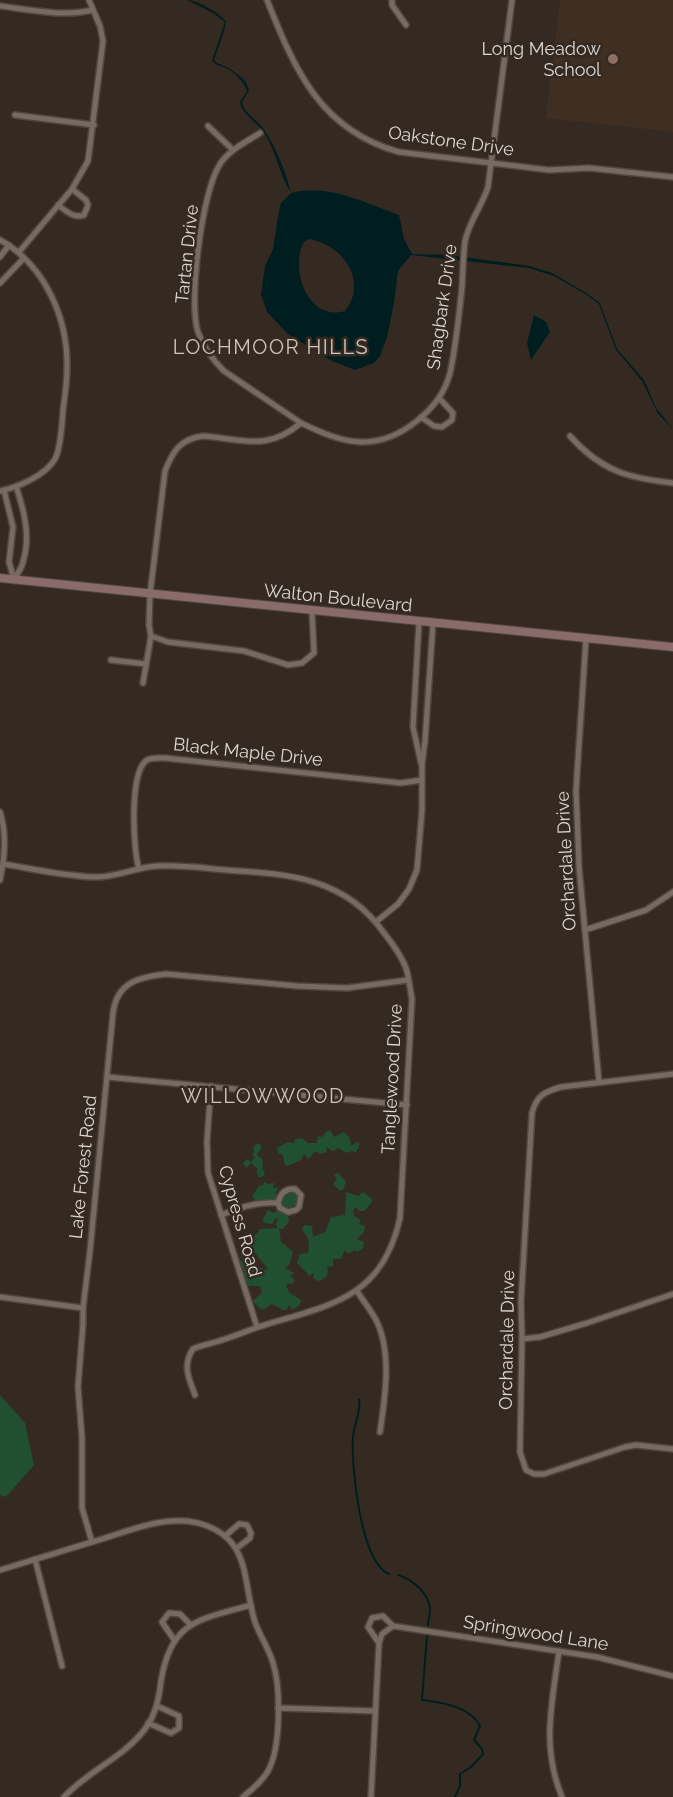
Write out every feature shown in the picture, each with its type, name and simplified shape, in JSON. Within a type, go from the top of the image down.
[{"type":"main road","name":"Walton Boulevard","points":[[0,578],[673,648]]},
{"type":"street","points":[[19,252],[72,189],[88,161],[103,40],[89,0]]},
{"type":"street","name":"Oakstone Drive","points":[[267,0],[283,40],[303,79],[318,100],[360,138],[377,146],[399,152],[549,170],[589,168],[673,177]]},
{"type":"street","points":[[392,0],[392,5],[406,25]]},
{"type":"street","name":"Shagbark Drive","points":[[300,423],[328,436],[363,442],[387,437],[400,431],[421,417],[438,398],[450,373],[465,241],[488,187],[512,0]]},
{"type":"street","points":[[0,6],[68,13],[93,10]]},
{"type":"street","points":[[15,116],[94,125]]},
{"type":"street","points":[[208,126],[233,150]]},
{"type":"street","name":"Tartan Drive","points":[[260,133],[233,150],[220,163],[212,180],[203,216],[195,302],[198,332],[214,361],[224,371],[300,423]]},
{"type":"street","points":[[58,205],[73,216],[84,215],[88,204],[72,189]]},
{"type":"street","points":[[0,240],[19,252],[42,279],[55,304],[65,334],[67,369],[58,452],[54,461],[31,480],[2,490],[13,527],[9,562],[14,579]]},
{"type":"street","points":[[0,257],[9,245]]},
{"type":"street","points":[[0,283],[24,258]]},
{"type":"street","points":[[421,417],[434,426],[442,427],[452,420],[453,413],[438,398]]},
{"type":"street","points":[[143,683],[151,636],[150,594],[165,471],[171,456],[186,440],[203,436],[269,442],[288,433],[300,423]]},
{"type":"street","points":[[570,436],[585,453],[608,468],[635,477],[673,483]]},
{"type":"street","points":[[14,487],[25,519],[26,535],[23,563],[14,579]]},
{"type":"street","points":[[151,636],[168,642],[244,651],[288,665],[302,663],[314,653],[312,611]]},
{"type":"street","points":[[419,622],[413,727],[422,764]]},
{"type":"street","points":[[377,921],[398,904],[409,889],[417,870],[420,853],[422,764],[433,624]]},
{"type":"street","name":"Orchardale Drive","points":[[586,639],[576,790],[585,930],[599,1082],[545,1091],[535,1102],[532,1113],[520,1319],[522,1340],[520,1452],[526,1470],[534,1474],[544,1474],[636,1445],[673,1449]]},
{"type":"street","points":[[111,660],[146,664]]},
{"type":"street","name":"Black Maple Drive","points":[[140,869],[134,841],[135,793],[141,767],[146,760],[165,758],[401,783],[422,780]]},
{"type":"street","points":[[0,812],[4,831],[4,864],[0,880]]},
{"type":"street","name":"Tanglewood Drive","points":[[4,864],[94,877],[113,876],[154,866],[264,872],[295,877],[324,885],[349,896],[377,921],[406,967],[412,999],[400,1218],[395,1241],[375,1272],[357,1291],[336,1303],[193,1349],[188,1357],[187,1373],[195,1395]]},
{"type":"street","points":[[585,930],[646,910],[673,892]]},
{"type":"street","name":"Lake Forest Road","points":[[92,1542],[82,1508],[82,1438],[78,1387],[83,1308],[115,1002],[126,986],[147,976],[178,974],[297,986],[347,988],[408,980]]},
{"type":"street","points":[[599,1082],[673,1074]]},
{"type":"street","points":[[107,1077],[407,1105]]},
{"type":"street","name":"Cypress Road","points":[[211,1086],[207,1165],[257,1327]]},
{"type":"street","points":[[295,1189],[300,1195],[299,1207],[296,1210],[288,1212],[280,1208],[278,1203],[281,1194],[286,1190],[295,1189]]},
{"type":"street","points":[[221,1215],[243,1207],[278,1203]]},
{"type":"street","points":[[357,1291],[377,1321],[383,1340],[385,1360],[380,1432]]},
{"type":"street","points":[[522,1340],[587,1323],[673,1294]]},
{"type":"street","points":[[0,1297],[83,1308]]},
{"type":"street","points":[[0,1570],[146,1526],[171,1521],[199,1523],[225,1536],[237,1548],[245,1566],[255,1623],[274,1664],[277,1682],[277,1737],[273,1758],[269,1770],[243,1797]]},
{"type":"street","points":[[225,1536],[239,1524],[247,1525],[251,1533],[250,1538],[237,1548]]},
{"type":"street","points":[[35,1559],[62,1665]]},
{"type":"street","points":[[64,1797],[81,1781],[132,1744],[148,1723],[157,1706],[169,1650],[180,1633],[202,1619],[251,1605]]},
{"type":"street","points":[[175,1641],[162,1622],[169,1613],[180,1614],[190,1625]]},
{"type":"street","name":"Springwood Lane","points":[[379,1643],[368,1628],[372,1618],[383,1616],[393,1626],[616,1661],[673,1676]]},
{"type":"street","points":[[371,1797],[379,1643],[382,1634],[393,1626]]},
{"type":"street","points":[[559,1652],[549,1737],[550,1757],[562,1797]]},
{"type":"street","points":[[148,1723],[171,1733],[179,1728],[179,1716],[157,1706]]},
{"type":"street","points":[[278,1708],[375,1711]]},
{"type":"street","points":[[252,1789],[257,1797]]},
{"type":"shaded area","name":"Long Meadow School","points":[[560,0],[673,0],[673,132],[546,118]]},
{"type":"green space","points":[[330,1130],[334,1137],[344,1132],[350,1138],[351,1146],[357,1142],[360,1144],[356,1152],[347,1153],[338,1148],[333,1151],[326,1147],[327,1152],[321,1154],[315,1151],[309,1159],[304,1154],[301,1160],[287,1166],[283,1155],[278,1153],[277,1148],[288,1142],[294,1143],[295,1139],[302,1138],[308,1143],[317,1143],[318,1136],[322,1137]]},
{"type":"green space","points":[[257,1143],[261,1145],[261,1150],[257,1155],[263,1162],[262,1168],[265,1174],[262,1177],[259,1177],[256,1171],[258,1169],[251,1163],[247,1168],[243,1163],[247,1159],[251,1162],[255,1157],[252,1154]]},
{"type":"green space","points":[[338,1173],[346,1182],[343,1190],[339,1190],[333,1184],[337,1179],[334,1175]]},
{"type":"green space","points":[[265,1182],[274,1183],[273,1189],[276,1187],[278,1189],[271,1207],[257,1202],[252,1196]]},
{"type":"green space","points":[[292,1191],[296,1192],[299,1198],[296,1205],[284,1209],[281,1205],[284,1198]]},
{"type":"green space","points":[[346,1192],[358,1196],[363,1192],[371,1198],[372,1202],[364,1211],[359,1211],[356,1207],[353,1210],[354,1216],[361,1220],[359,1224],[365,1226],[364,1232],[357,1239],[364,1242],[363,1248],[358,1252],[355,1250],[348,1254],[345,1250],[341,1259],[333,1259],[333,1266],[327,1267],[327,1276],[318,1281],[313,1278],[314,1272],[310,1276],[297,1263],[300,1254],[308,1253],[309,1249],[308,1238],[302,1230],[304,1225],[312,1226],[313,1237],[325,1232],[331,1217],[345,1215]]},
{"type":"green space","points":[[268,1210],[274,1213],[279,1210],[288,1216],[289,1221],[283,1229],[279,1229],[281,1242],[293,1252],[289,1265],[285,1268],[294,1273],[290,1276],[295,1280],[286,1286],[290,1293],[301,1300],[299,1306],[292,1310],[289,1305],[287,1310],[283,1310],[272,1304],[262,1310],[252,1301],[262,1293],[260,1286],[248,1286],[240,1261],[244,1259],[252,1267],[268,1269],[252,1249],[253,1242],[249,1238],[257,1234],[260,1229],[278,1228],[276,1218],[272,1224],[264,1223],[263,1219]]},
{"type":"green space","points":[[0,1395],[25,1423],[34,1465],[6,1497],[0,1495]]},
{"type":"water","points":[[187,0],[197,2],[226,21],[214,60],[229,68],[246,82],[249,91],[242,102],[243,106],[269,138],[281,161],[291,193],[263,131],[241,106],[240,102],[247,91],[244,84],[232,72],[216,64],[212,60],[225,22]]},
{"type":"water","points":[[332,192],[399,215],[404,239],[412,254],[447,255],[530,266],[552,273],[600,303],[617,349],[644,380],[656,408],[673,429],[658,414],[642,381],[616,350],[599,304],[554,276],[529,268],[411,255],[398,271],[387,337],[380,356],[374,363],[355,370],[332,361],[288,334],[267,312],[261,295],[265,266],[273,249],[281,203],[291,193]],"holes":[[[309,239],[321,242],[341,256],[353,276],[352,299],[345,311],[332,312],[321,309],[305,291],[299,266],[300,253],[304,242]]]},
{"type":"water","points":[[534,315],[546,322],[550,332],[531,360],[527,343]]},
{"type":"waterway","points":[[359,1399],[359,1413],[353,1436],[359,1511],[371,1551],[379,1566],[389,1574]]},
{"type":"waterway","points":[[398,1575],[409,1580],[424,1593],[430,1610],[428,1625]]},
{"type":"waterway","points":[[427,1636],[422,1700],[447,1704],[463,1710],[470,1714],[480,1726],[474,1740],[482,1749],[483,1754],[471,1767],[460,1774],[460,1786],[455,1797]]},
{"type":"place","name":"Long Meadow School","points":[[613,59]]},
{"type":"district","name":"LOCHMOOR HILLS","points":[[271,347]]},
{"type":"district","name":"WILLOWWOOD","points":[[263,1096]]}]
